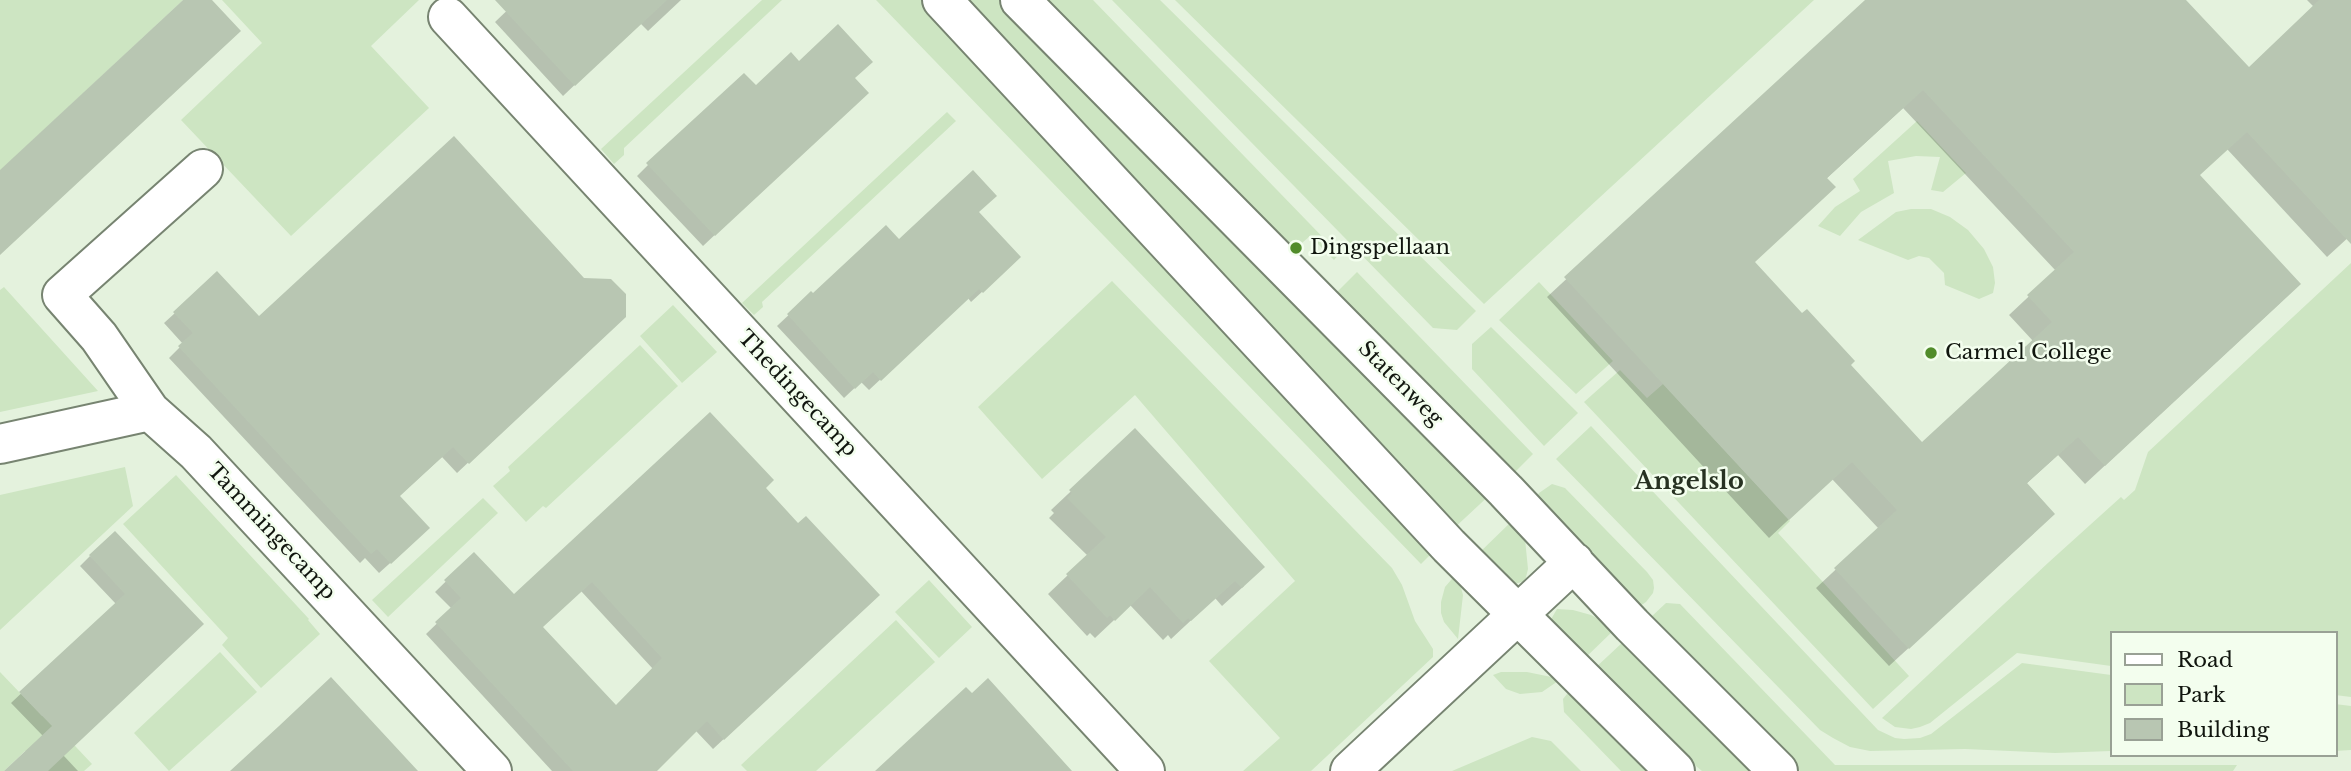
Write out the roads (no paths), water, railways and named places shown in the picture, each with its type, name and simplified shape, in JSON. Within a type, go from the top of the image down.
[{"type":"street","points":[[942,0],[1449,546],[1675,771]]},
{"type":"street","name":"Statenweg","points":[[1020,0],[1506,491],[1632,625],[1778,771]]},
{"type":"street","name":"Thedingecamp","points":[[449,17],[1145,771]]},
{"type":"street","name":"Tammingecamp","points":[[203,169],[62,295],[99,337],[150,411],[195,452],[492,771]]},
{"type":"street","points":[[0,444],[150,411]]},
{"type":"street","points":[[1350,771],[1574,562]]},
{"type":"place","name":"Dingspellaan","points":[[1296,248]]},
{"type":"place","name":"Carmel College","points":[[1931,353]]},
{"type":"district","name":"Angelslo","points":[[1689,482]]}]
